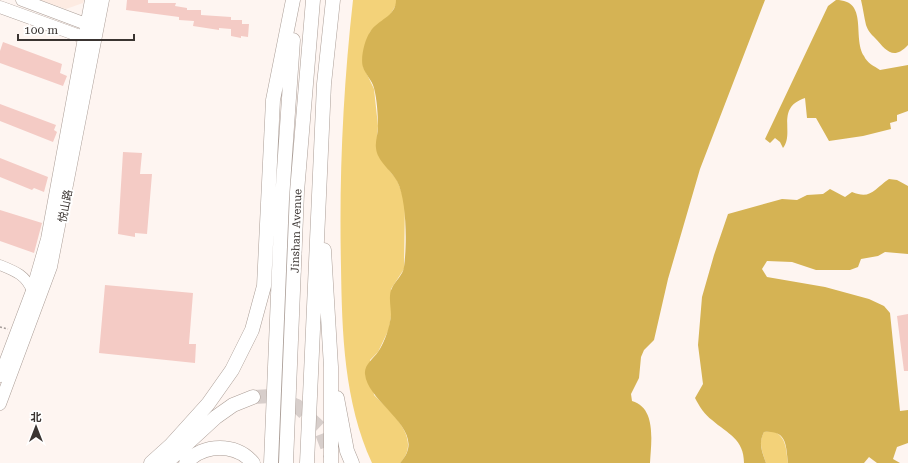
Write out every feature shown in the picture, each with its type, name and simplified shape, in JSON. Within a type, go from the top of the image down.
[{"type":"highway","points":[[151,463],[171,445],[208,404],[232,370],[252,330],[264,286],[273,100],[295,0]]},
{"type":"highway","points":[[271,463],[282,199],[295,0]]},
{"type":"highway","name":"Jinshan Avenue","points":[[286,463],[297,192],[313,0]]},
{"type":"highway","name":"Jinshan Avenue","points":[[307,463],[324,84],[334,0]]},
{"type":"highway","points":[[320,193],[328,297],[331,366],[331,463]]},
{"type":"highway","points":[[331,366],[347,451],[352,463]]},
{"type":"highway","points":[[166,463],[216,417],[233,405],[253,397]]},
{"type":"highway","points":[[186,463],[191,458],[208,449],[223,447],[236,450],[253,463]]},
{"type":"main road","points":[[22,0],[93,26]]},
{"type":"main road","name":"悦山路","points":[[91,0],[93,26]]},
{"type":"main road","name":"悦山路","points":[[0,376],[32,292],[48,239],[93,26],[103,0]]},
{"type":"main road","points":[[0,7],[90,40]]},
{"type":"main road","name":"悦山路","points":[[0,404],[51,267],[90,40]]},
{"type":"street","points":[[16,271],[32,270],[40,264]]},
{"type":"street","points":[[0,265],[16,271],[25,278],[32,292]]},
{"type":"path","points":[[0,327],[9,330]]},
{"type":"shaded area","points":[[40,0],[84,0],[83,3],[66,9]]},
{"type":"shaded area","points":[[353,0],[396,0],[396,5],[390,15],[370,32],[363,55],[363,66],[374,89],[378,126],[377,137],[389,170],[397,180],[405,201],[404,269],[391,289],[391,316],[389,329],[378,352],[370,360],[374,395],[396,418],[406,435],[408,445],[406,454],[400,463],[372,463],[355,416],[346,367],[342,317],[341,166],[344,100]]},
{"type":"shaded area","points":[[396,0],[765,0],[700,169],[668,279],[654,340],[644,350],[641,357],[639,378],[631,394],[632,401],[640,405],[646,411],[649,418],[651,427],[650,463],[400,463],[408,451],[408,440],[403,429],[369,385],[365,371],[367,365],[381,348],[387,334],[391,315],[391,291],[393,285],[403,270],[406,247],[403,199],[397,181],[377,153],[376,146],[378,123],[376,97],[373,85],[365,72],[362,63],[368,35],[377,24],[390,14],[395,6]]},
{"type":"shaded area","points":[[836,0],[846,2],[853,6],[858,21],[861,48],[865,58],[869,62],[880,70],[908,65],[908,111],[897,115],[897,121],[890,123],[891,129],[863,136],[829,141],[816,118],[807,118],[805,98],[796,102],[788,114],[786,142],[783,148],[780,142],[775,138],[770,143],[765,139],[828,6]]},
{"type":"shaded area","points":[[861,0],[908,0],[908,45],[903,50],[894,53],[886,50],[871,34],[865,22]]},
{"type":"shaded area","points":[[889,179],[897,180],[908,186],[908,254],[885,252],[878,256],[861,259],[858,267],[850,270],[816,270],[792,262],[767,261],[762,269],[767,277],[825,287],[869,299],[884,306],[890,313],[900,411],[908,410],[908,443],[897,447],[893,459],[900,463],[877,463],[869,457],[864,463],[788,463],[786,445],[781,436],[777,433],[764,432],[761,444],[766,463],[744,463],[741,448],[738,443],[729,433],[707,416],[695,398],[703,384],[698,345],[702,297],[728,214],[782,199],[797,200],[807,195],[823,194],[830,189],[845,197],[852,192],[864,195],[876,190]]},
{"type":"shaded area","points":[[773,431],[781,437],[785,444],[788,463],[766,463],[761,447],[761,440],[764,432]]},
{"type":"building","points":[[127,0],[148,0],[148,3],[176,3],[175,6],[187,8],[187,10],[201,10],[201,15],[231,17],[231,20],[242,20],[242,24],[249,24],[248,37],[241,36],[241,38],[231,36],[231,29],[219,28],[219,30],[193,26],[194,21],[179,20],[179,17],[126,10]]},
{"type":"building","points":[[3,42],[62,64],[60,73],[67,76],[63,86],[0,63],[0,51]]},
{"type":"building","points":[[0,104],[56,125],[54,130],[57,132],[53,142],[0,121]]},
{"type":"building","points":[[123,152],[142,153],[140,174],[152,174],[147,234],[135,233],[135,237],[118,234]]},
{"type":"building","points":[[0,158],[48,177],[44,192],[34,188],[32,190],[0,177]]},
{"type":"building","points":[[0,210],[42,223],[34,253],[0,241]]},
{"type":"building","points":[[105,285],[193,293],[189,344],[196,344],[195,363],[99,353]]},
{"type":"building","points":[[908,314],[908,371],[904,371],[897,316]]},
{"type":"tunnel","points":[[253,397],[273,396],[297,406],[320,428],[331,457]]}]
